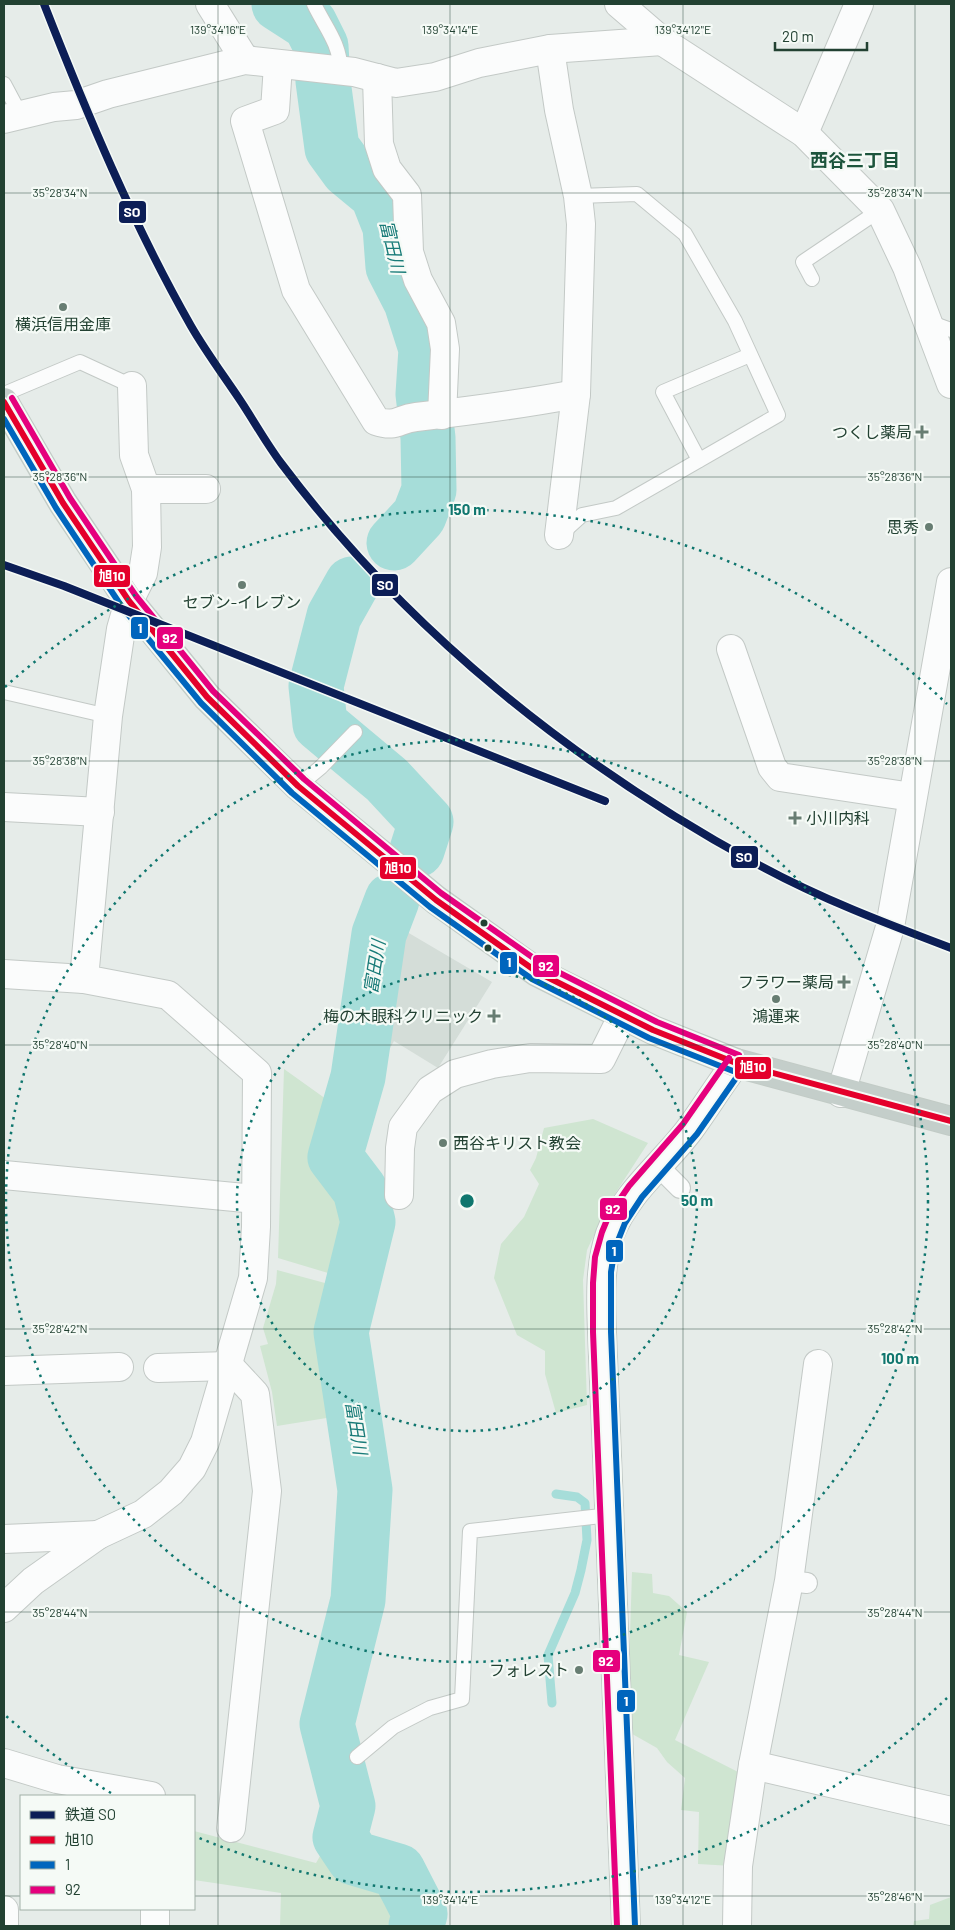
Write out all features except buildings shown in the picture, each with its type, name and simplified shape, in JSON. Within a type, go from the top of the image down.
[{"type":"highway","points":[[4,402],[63,503],[129,601],[207,697],[298,786],[436,900],[538,972],[653,1030],[736,1063],[840,1093],[951,1121]]},
{"type":"street","points":[[210,4],[245,60]]},
{"type":"street","points":[[619,4],[662,41],[804,133],[880,210],[907,267],[940,326],[951,384]]},
{"type":"street","points":[[804,133],[859,4]]},
{"type":"street","points":[[12,117],[76,105],[108,94],[245,60],[328,70],[396,83],[435,78],[479,63],[550,49],[662,41]]},
{"type":"street","points":[[550,49],[559,110],[578,196],[580,224],[576,394],[559,535]]},
{"type":"street","points":[[278,65],[275,110],[245,121],[296,290],[376,421],[389,425],[429,416],[512,406],[576,394]]},
{"type":"street","points":[[377,78],[379,144],[387,169],[408,196],[409,252],[418,280],[441,323],[445,349],[429,416]]},
{"type":"street","points":[[84,979],[108,716],[121,629],[129,601],[143,573],[147,546],[146,489],[134,455],[132,386]]},
{"type":"street","points":[[146,489],[206,489]]},
{"type":"street","points":[[840,1093],[886,944],[951,582]]},
{"type":"street","points":[[731,649],[772,767],[780,777],[912,797]]},
{"type":"street","points":[[4,807],[100,812]]},
{"type":"street","points":[[4,974],[84,979],[168,995],[257,1073],[253,1278],[229,1366],[205,1442],[192,1468],[171,1492],[143,1514],[98,1535],[33,1581],[4,1608]]},
{"type":"street","points":[[399,1195],[400,1148],[403,1126],[430,1090],[455,1074],[492,1064],[530,1058],[602,1058],[623,1015]]},
{"type":"street","points":[[624,1924],[601,1292],[603,1261],[610,1235],[623,1206],[659,1167],[691,1128],[736,1063]]},
{"type":"street","points":[[659,1167],[680,1188]]},
{"type":"street","points":[[4,1175],[256,1198]]},
{"type":"street","points":[[737,1926],[738,1866],[753,1765],[798,1582],[818,1364]]},
{"type":"street","points":[[158,1368],[229,1366],[255,1394],[267,1491],[231,1828]]},
{"type":"street","points":[[4,1371],[119,1367]]},
{"type":"street","points":[[4,1539],[98,1535]]},
{"type":"street","points":[[4,1763],[57,1778],[146,1795]]},
{"type":"street","points":[[753,1765],[951,1810]]},
{"type":"street","points":[[4,1910],[4,1926]]},
{"type":"street","points":[[154,1910],[155,1926]]},
{"type":"lane","points":[[314,4],[334,37],[340,58],[328,70]]},
{"type":"lane","points":[[4,84],[12,117]]},
{"type":"lane","points":[[559,535],[582,515],[616,508],[778,415],[735,321],[686,234],[636,194],[578,196]]},
{"type":"lane","points":[[812,279],[803,262],[880,210]]},
{"type":"lane","points":[[699,460],[663,392],[750,355]]},
{"type":"lane","points":[[4,394],[80,362],[132,386]]},
{"type":"lane","points":[[4,692],[108,716]]},
{"type":"lane","points":[[298,786],[320,767],[353,733]]},
{"type":"lane","points":[[357,1757],[393,1727],[430,1708],[462,1699],[470,1531],[610,1515]]},
{"type":"shaded area","points":[[402,929],[492,982],[438,1068],[394,1041],[389,1050],[372,1040],[390,943]]},
{"type":"green space","points":[[284,1069],[333,1104],[331,1116],[323,1119],[325,1161],[321,1171],[355,1215],[341,1224],[328,1273],[278,1258]]},
{"type":"green space","points":[[593,1119],[648,1143],[609,1203],[587,1250],[583,1280],[587,1405],[556,1413],[545,1374],[545,1351],[517,1335],[494,1278],[501,1244],[524,1217],[539,1184],[530,1170],[536,1158],[544,1128]]},
{"type":"green space","points":[[364,1226],[334,1339],[339,1416],[277,1426],[272,1392],[260,1346],[268,1344],[263,1328],[276,1284],[277,1270],[336,1286],[352,1231]]},
{"type":"green space","points":[[632,1572],[652,1574],[653,1593],[669,1596],[687,1612],[679,1655],[709,1662],[675,1740],[744,1775],[732,1866],[698,1864],[699,1812],[681,1810],[685,1778],[667,1762],[657,1748],[627,1731]]},
{"type":"green space","points":[[195,1831],[316,1863],[331,1837],[345,1858],[394,1879],[410,1913],[408,1926],[280,1926],[281,1893],[195,1880]]},
{"type":"green space","points":[[951,1897],[951,1926],[913,1926],[914,1921],[929,1919],[930,1905]]},
{"type":"waterway","name":"富田川","points":[[279,4],[310,24],[321,46],[323,81],[332,148],[348,170],[377,194],[390,227],[393,267],[411,302],[426,349],[423,394],[428,438],[429,490],[419,516],[394,543]]},
{"type":"waterway","name":"富田川","points":[[352,584],[334,616],[316,686],[320,724],[387,780],[426,822],[417,850]]},
{"type":"waterway","name":"富田川","points":[[392,900],[379,934],[358,1077],[335,1157],[360,1190],[368,1222],[341,1332],[365,1490],[358,1600],[327,1724],[348,1806],[340,1837],[354,1858],[398,1871],[420,1914],[416,1926]]},
{"type":"waterway","points":[[552,1703],[548,1655],[575,1593],[587,1540],[585,1503],[577,1497],[556,1494]]},
{"type":"rail line","name":"SO","points":[[44,4],[130,208],[191,326],[281,463],[330,524],[383,582],[438,637],[497,689],[623,783],[689,825],[780,876],[853,909],[951,948]]},
{"type":"rail line","name":"SO","points":[[4,565],[64,586],[605,801]]},
{"type":"transit line","name":"92","points":[[12,398],[70,498],[136,596],[213,691],[304,779],[441,893],[542,964],[657,1022],[739,1055]]},
{"type":"transit line","name":"旭10","points":[[4,402],[63,503],[129,601],[207,697],[298,786],[436,900],[537,972],[653,1030],[736,1063],[951,1121]]},
{"type":"transit line","name":"1","points":[[4,419],[56,508],[122,607],[201,703],[292,793],[430,907],[532,979],[649,1038],[733,1071]]},
{"type":"transit line","name":"92","points":[[617,1926],[593,1332],[595,1257],[609,1215],[629,1186],[683,1124],[729,1058]]},
{"type":"transit line","name":"1","points":[[635,1926],[611,1332],[611,1272],[615,1248],[625,1223],[642,1197],[697,1134],[743,1068]]},
{"type":"place","name":"横浜信用金庫","points":[[63,307]]},
{"type":"place","name":"つくし薬局","points":[[922,432]]},
{"type":"place","name":"思秀","points":[[929,527]]},
{"type":"place","name":"セブン-イレブン","points":[[242,585]]},
{"type":"place","name":"小川内科","points":[[795,818]]},
{"type":"place","name":"フラワー薬局","points":[[844,982]]},
{"type":"place","name":"鴻運来","points":[[776,999]]},
{"type":"place","name":"梅の木眼科クリニック","points":[[494,1016]]},
{"type":"place","name":"西谷キリスト教会","points":[[443,1143]]},
{"type":"place","name":"フォレスト","points":[[579,1670]]},
{"type":"district","name":"西谷三丁目","points":[[855,161]]}]
